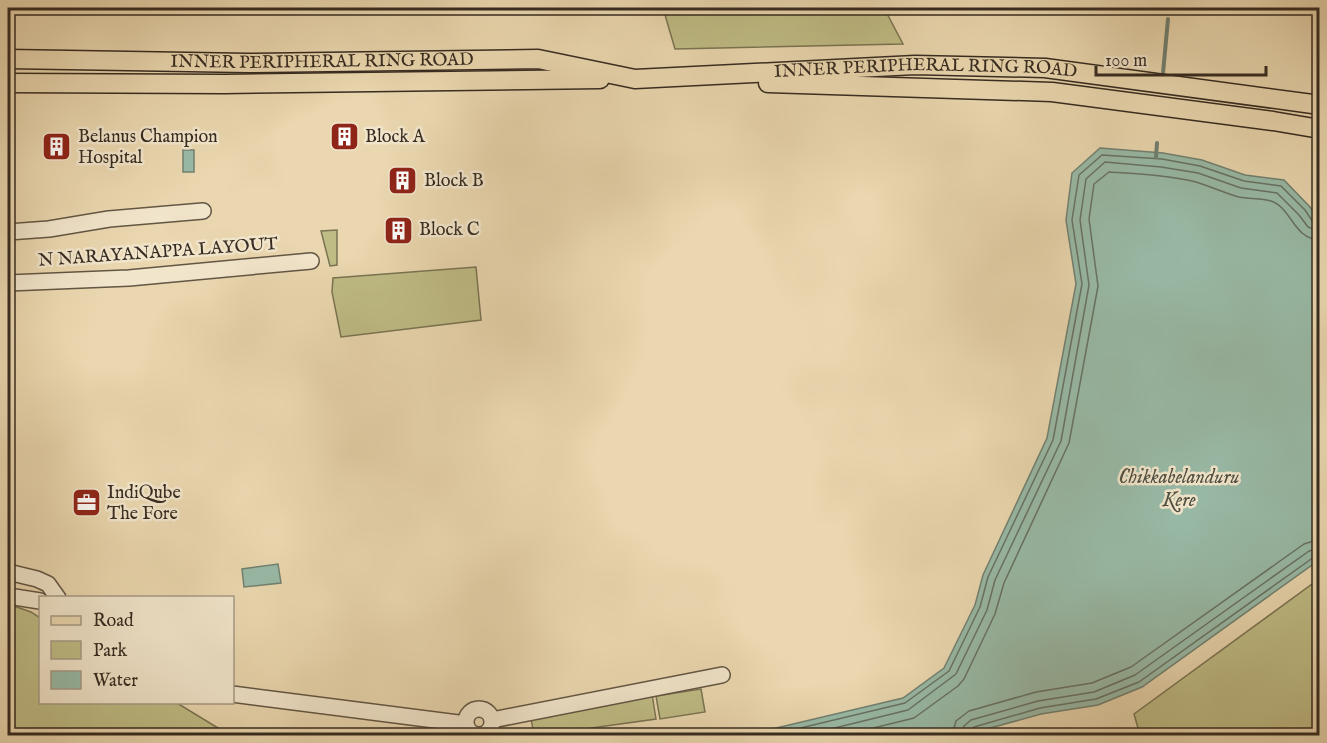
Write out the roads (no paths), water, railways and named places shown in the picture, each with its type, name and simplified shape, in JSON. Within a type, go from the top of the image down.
[{"type":"main road","name":"INNER PERIPHERAL RING ROAD","points":[[8,59],[248,63],[538,59],[635,79],[1052,92],[1320,129]]},
{"type":"main road","name":"INNER PERIPHERAL RING ROAD","points":[[8,83],[224,84],[635,79],[915,65],[1045,68],[1320,105]]},
{"type":"street","points":[[8,231],[49,229],[109,219],[203,211]]},
{"type":"street","name":"N NARAYANAPPA LAYOUT","points":[[8,283],[129,278],[311,261]]},
{"type":"street","points":[[8,572],[48,584],[55,596]]},
{"type":"street","points":[[8,596],[39,601]]},
{"type":"street","points":[[234,694],[466,724],[472,733],[484,734],[489,731],[492,720],[722,675]]},
{"type":"water","name":"Chikkabelanduru Kere","points":[[1100,148],[1163,153],[1202,160],[1245,175],[1284,180],[1310,207],[1319,221],[1319,560],[1142,687],[1098,705],[1041,714],[965,735],[722,735],[772,729],[903,698],[944,668],[975,605],[983,575],[1047,438],[1076,284],[1066,220],[1072,173]]},
{"type":"water","points":[[183,150],[194,150],[194,172],[183,172]]},
{"type":"water","points":[[278,564],[281,583],[244,587],[242,569]]},
{"type":"waterway","points":[[1163,73],[1168,19]]},
{"type":"waterway","points":[[1156,157],[1157,143]]},
{"type":"place","name":"Block A","points":[[344,137]]},
{"type":"place","name":"Belanus Champion Hospital","points":[[57,147]]},
{"type":"place","name":"Block B","points":[[403,181]]},
{"type":"place","name":"Block C","points":[[398,230]]},
{"type":"place","name":"IndiQube The Fore","points":[[86,503]]}]
